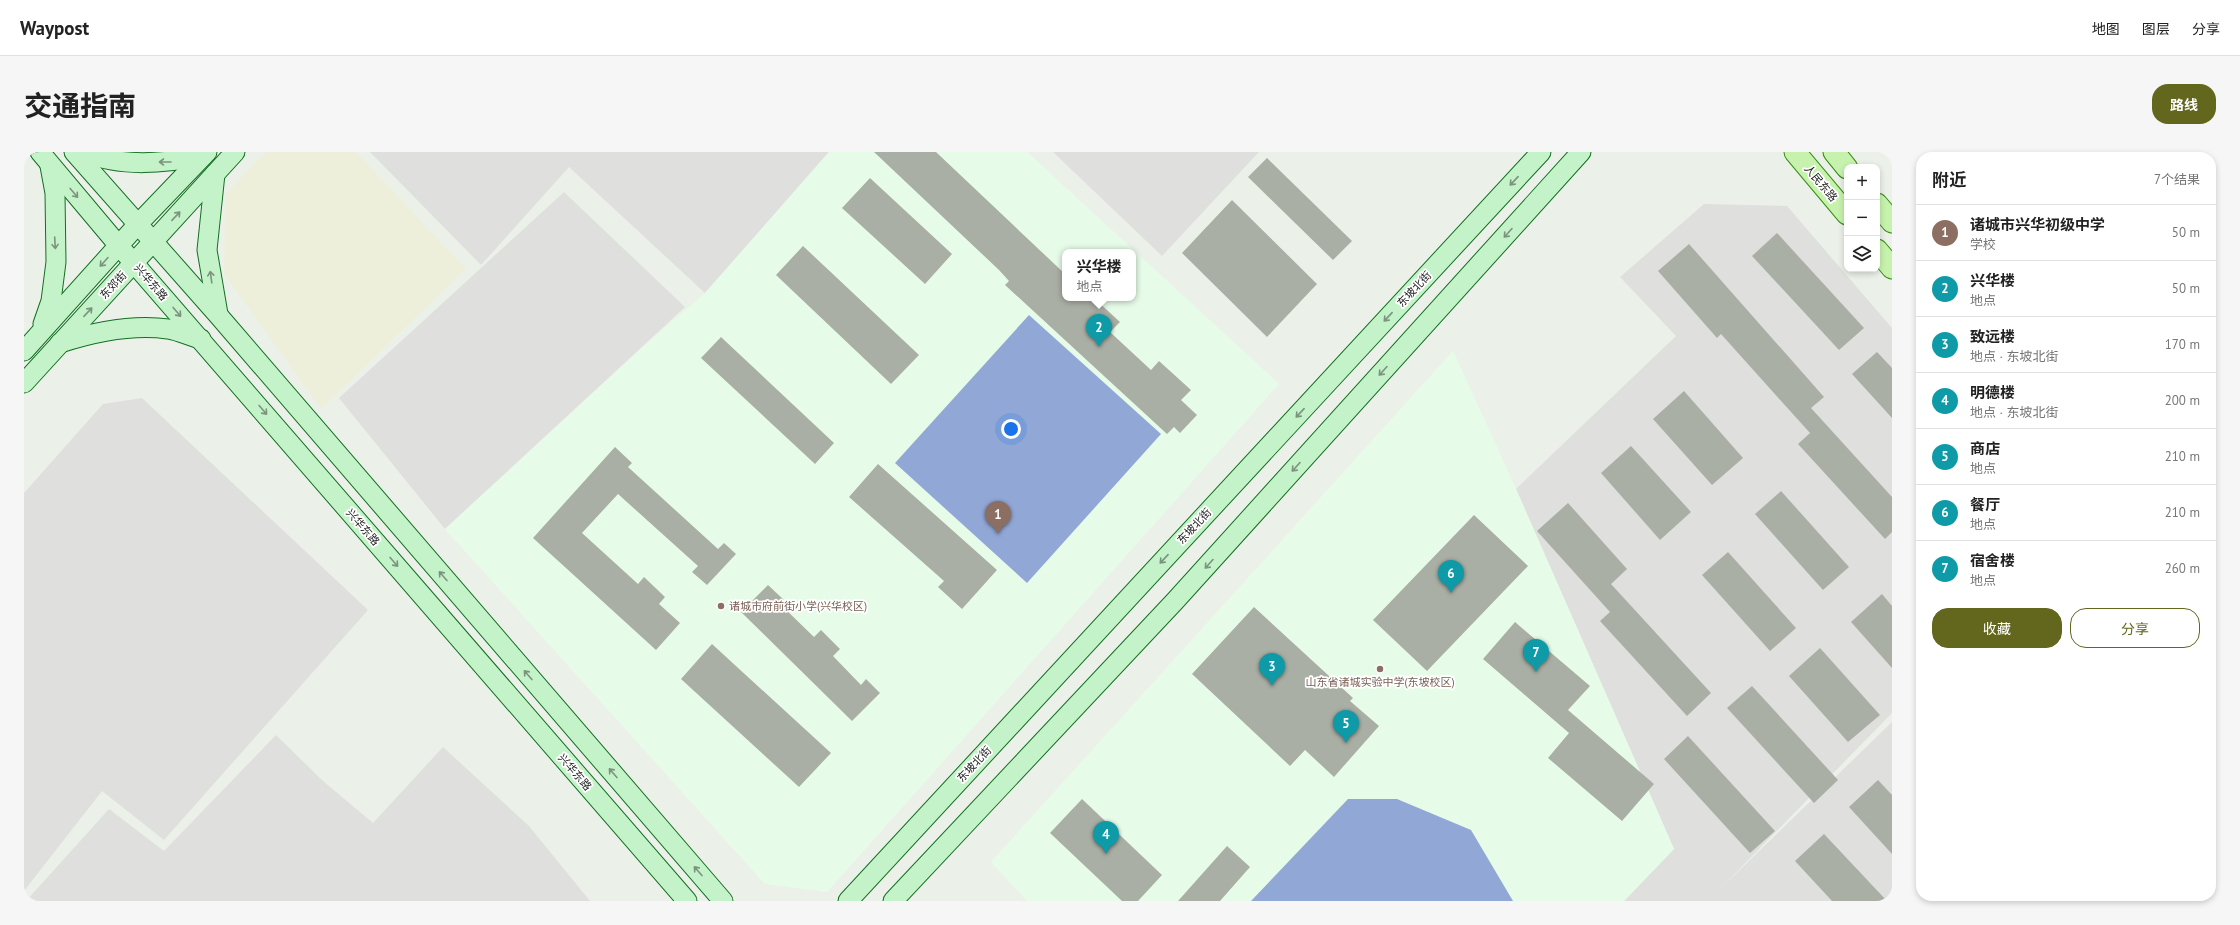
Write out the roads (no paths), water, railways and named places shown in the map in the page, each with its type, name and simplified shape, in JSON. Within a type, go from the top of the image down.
[{"type":"main road","points":[[74,152],[218,315],[723,901]]},
{"type":"main road","points":[[85,152],[101,159],[170,162],[205,154]]},
{"type":"main road","name":"东郊街","points":[[24,382],[234,152]]},
{"type":"main road","name":"东坡北街","points":[[848,901],[1541,152]]},
{"type":"main road","points":[[893,901],[1176,601],[1581,152]]},
{"type":"main road","name":"人民东路","points":[[1795,152],[1844,210]]},
{"type":"main road","points":[[1834,152],[1844,164]]},
{"type":"main road","name":"东郊街","points":[[24,351],[138,224],[205,154]]},
{"type":"main road","points":[[41,332],[51,300],[56,262],[55,193],[44,157]]},
{"type":"main road","name":"兴华东路","points":[[44,157],[119,246],[687,901]]},
{"type":"main road","points":[[215,174],[207,250],[218,315]]},
{"type":"main road","points":[[1880,208],[1892,222]]},
{"type":"main road","points":[[1880,254],[1892,268]]},
{"type":"main road","points":[[58,343],[95,332],[133,329],[168,329],[201,339]]},
{"type":"place","name":"兴华楼","points":[[1099,347]]},
{"type":"place","name":"诸城市兴华初级中学","points":[[998,534]]},
{"type":"place","name":"餐厅","points":[[1451,593]]},
{"type":"place","name":"诸城市府前街小学(兴华校区)","points":[[721,606]]},
{"type":"place","name":"山东省诸城实验中学(东坡校区)","points":[[1380,669]]},
{"type":"place","name":"宿舍楼","points":[[1536,672]]},
{"type":"place","name":"致远楼","points":[[1272,686]]},
{"type":"place","name":"商店","points":[[1346,743]]},
{"type":"place","name":"明德楼","points":[[1106,854]]}]
